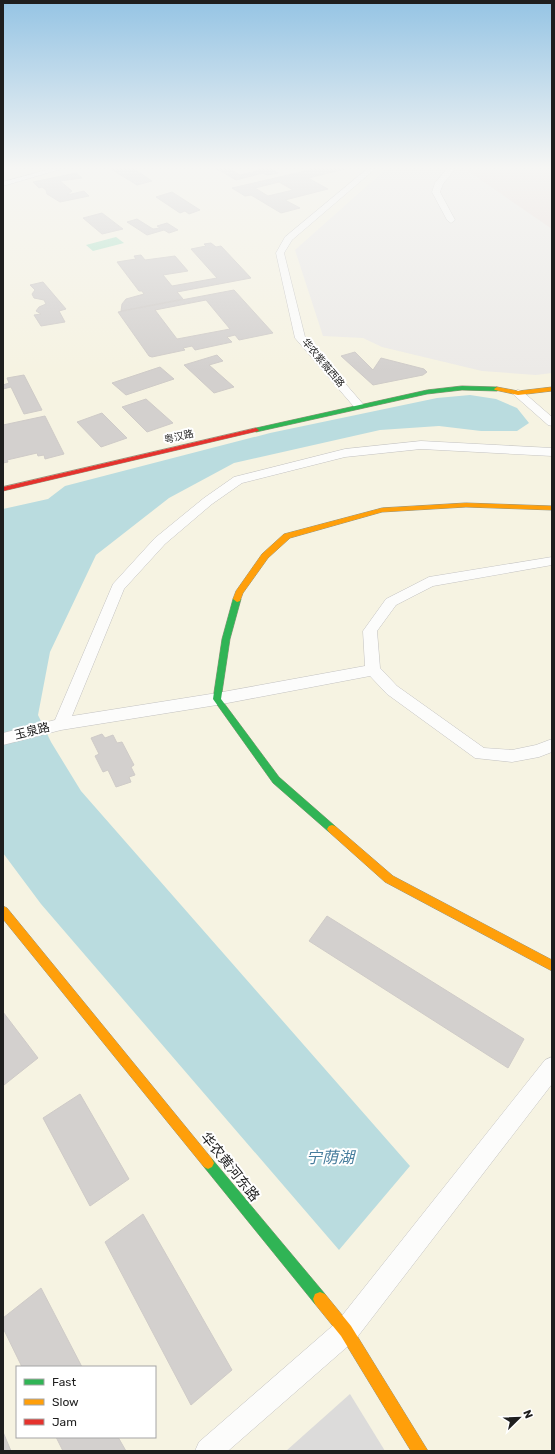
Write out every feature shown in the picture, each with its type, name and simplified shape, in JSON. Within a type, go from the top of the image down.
[{"type":"street","name":"华农紫薇西路","points":[[291,237],[280,253],[300,338],[359,406]]},
{"type":"street","name":"粤汉路","points":[[3,489],[359,406],[427,392],[462,388],[490,388],[518,393],[552,389]]},
{"type":"street","points":[[518,393],[552,423]]},
{"type":"street","points":[[61,724],[118,587],[160,541],[208,500],[238,480],[345,453],[421,445],[552,452]]},
{"type":"street","points":[[552,508],[466,505],[382,510],[287,536],[265,556],[239,593],[226,639],[217,699],[276,780],[389,879],[552,966]]},
{"type":"street","points":[[552,561],[429,582],[391,602],[370,631],[373,670],[392,690],[481,754],[512,756],[539,751],[552,745]]},
{"type":"street","name":"玉泉路","points":[[3,739],[61,724],[217,699],[373,670]]},
{"type":"street","name":"华农黄河东路","points":[[3,911],[346,1331],[420,1451]]},
{"type":"street","points":[[208,1451],[346,1331],[552,1067]]},
{"type":"shaded area","points":[[3,237],[310,237],[295,250],[323,336],[363,338],[382,347],[482,371],[536,375],[552,373],[552,1451],[3,1451]]},
{"type":"shaded area","points":[[350,1394],[385,1451],[286,1451]]},
{"type":"green space","points":[[116,237],[124,243],[93,251],[86,245]]},
{"type":"water","name":"宁荫湖","points":[[470,395],[496,399],[517,408],[529,423],[517,431],[481,431],[439,426],[380,430],[234,463],[169,498],[96,555],[50,652],[38,715],[51,742],[81,791],[410,1166],[339,1250],[41,904],[3,853],[3,509],[48,499],[65,486],[270,433],[437,398]]},
{"type":"building","points":[[211,243],[216,247],[221,246],[251,278],[177,292],[183,299],[121,311],[122,304],[126,299],[144,294],[142,291],[139,291],[117,262],[136,259],[134,256],[141,255],[145,260],[175,256],[188,271],[163,275],[172,286],[217,278],[191,249],[206,246],[204,244]]},
{"type":"building","points":[[43,282],[66,309],[59,311],[65,322],[41,326],[34,315],[41,314],[36,311],[39,307],[46,304],[44,300],[34,298],[32,294],[35,290],[30,285]]},
{"type":"building","points":[[234,290],[273,333],[239,340],[235,335],[227,337],[232,342],[195,350],[192,346],[183,348],[185,350],[152,357],[149,356],[118,312]],"holes":[[[206,300],[230,329],[177,339],[155,310]]]},
{"type":"building","points":[[355,352],[373,370],[381,358],[424,369],[427,372],[423,375],[373,385],[341,356]]},
{"type":"building","points":[[217,355],[223,361],[209,365],[234,387],[214,393],[184,365]]},
{"type":"building","points":[[160,367],[174,379],[126,395],[112,383]]},
{"type":"building","points":[[24,375],[42,410],[24,414],[11,387],[3,389],[3,385],[9,383],[7,378]]},
{"type":"building","points":[[146,399],[173,423],[147,432],[122,407]]},
{"type":"building","points":[[102,413],[127,438],[101,447],[77,422]]},
{"type":"building","points":[[45,416],[64,454],[45,459],[44,455],[38,456],[37,453],[7,460],[8,462],[3,463],[3,425]]},
{"type":"building","points":[[102,734],[105,738],[113,735],[117,743],[122,742],[134,765],[131,767],[135,775],[129,777],[131,782],[116,787],[108,770],[103,772],[95,756],[99,754],[91,738]]},
{"type":"building","points":[[327,916],[524,1039],[508,1068],[309,941]]},
{"type":"building","points":[[3,1012],[38,1058],[4,1085],[3,1083]]},
{"type":"building","points":[[80,1094],[129,1179],[90,1206],[43,1118]]},
{"type":"building","points":[[143,1214],[232,1370],[191,1405],[105,1242]]},
{"type":"building","points":[[41,1288],[81,1366],[22,1366],[3,1328],[3,1318]]},
{"type":"building","points":[[3,1432],[11,1451],[3,1451]]},
{"type":"building","points":[[56,1438],[119,1438],[126,1451],[63,1451]]},
{"type":"traffic: fast","points":[[256,430],[427,392],[462,388],[497,389]]},
{"type":"traffic: fast","points":[[237,599],[226,639],[217,699],[276,780],[332,829]]},
{"type":"traffic: fast","points":[[208,1163],[320,1299]]},
{"type":"traffic: slow","points":[[497,389],[518,393],[552,389]]},
{"type":"traffic: slow","points":[[237,599],[239,593],[265,556],[287,536],[382,510],[466,505],[552,508]]},
{"type":"traffic: slow","points":[[332,829],[389,879],[552,966]]},
{"type":"traffic: slow","points":[[3,911],[208,1163]]},
{"type":"traffic: slow","points":[[320,1299],[346,1331],[420,1451]]},
{"type":"traffic: jam","points":[[3,489],[256,430]]}]
